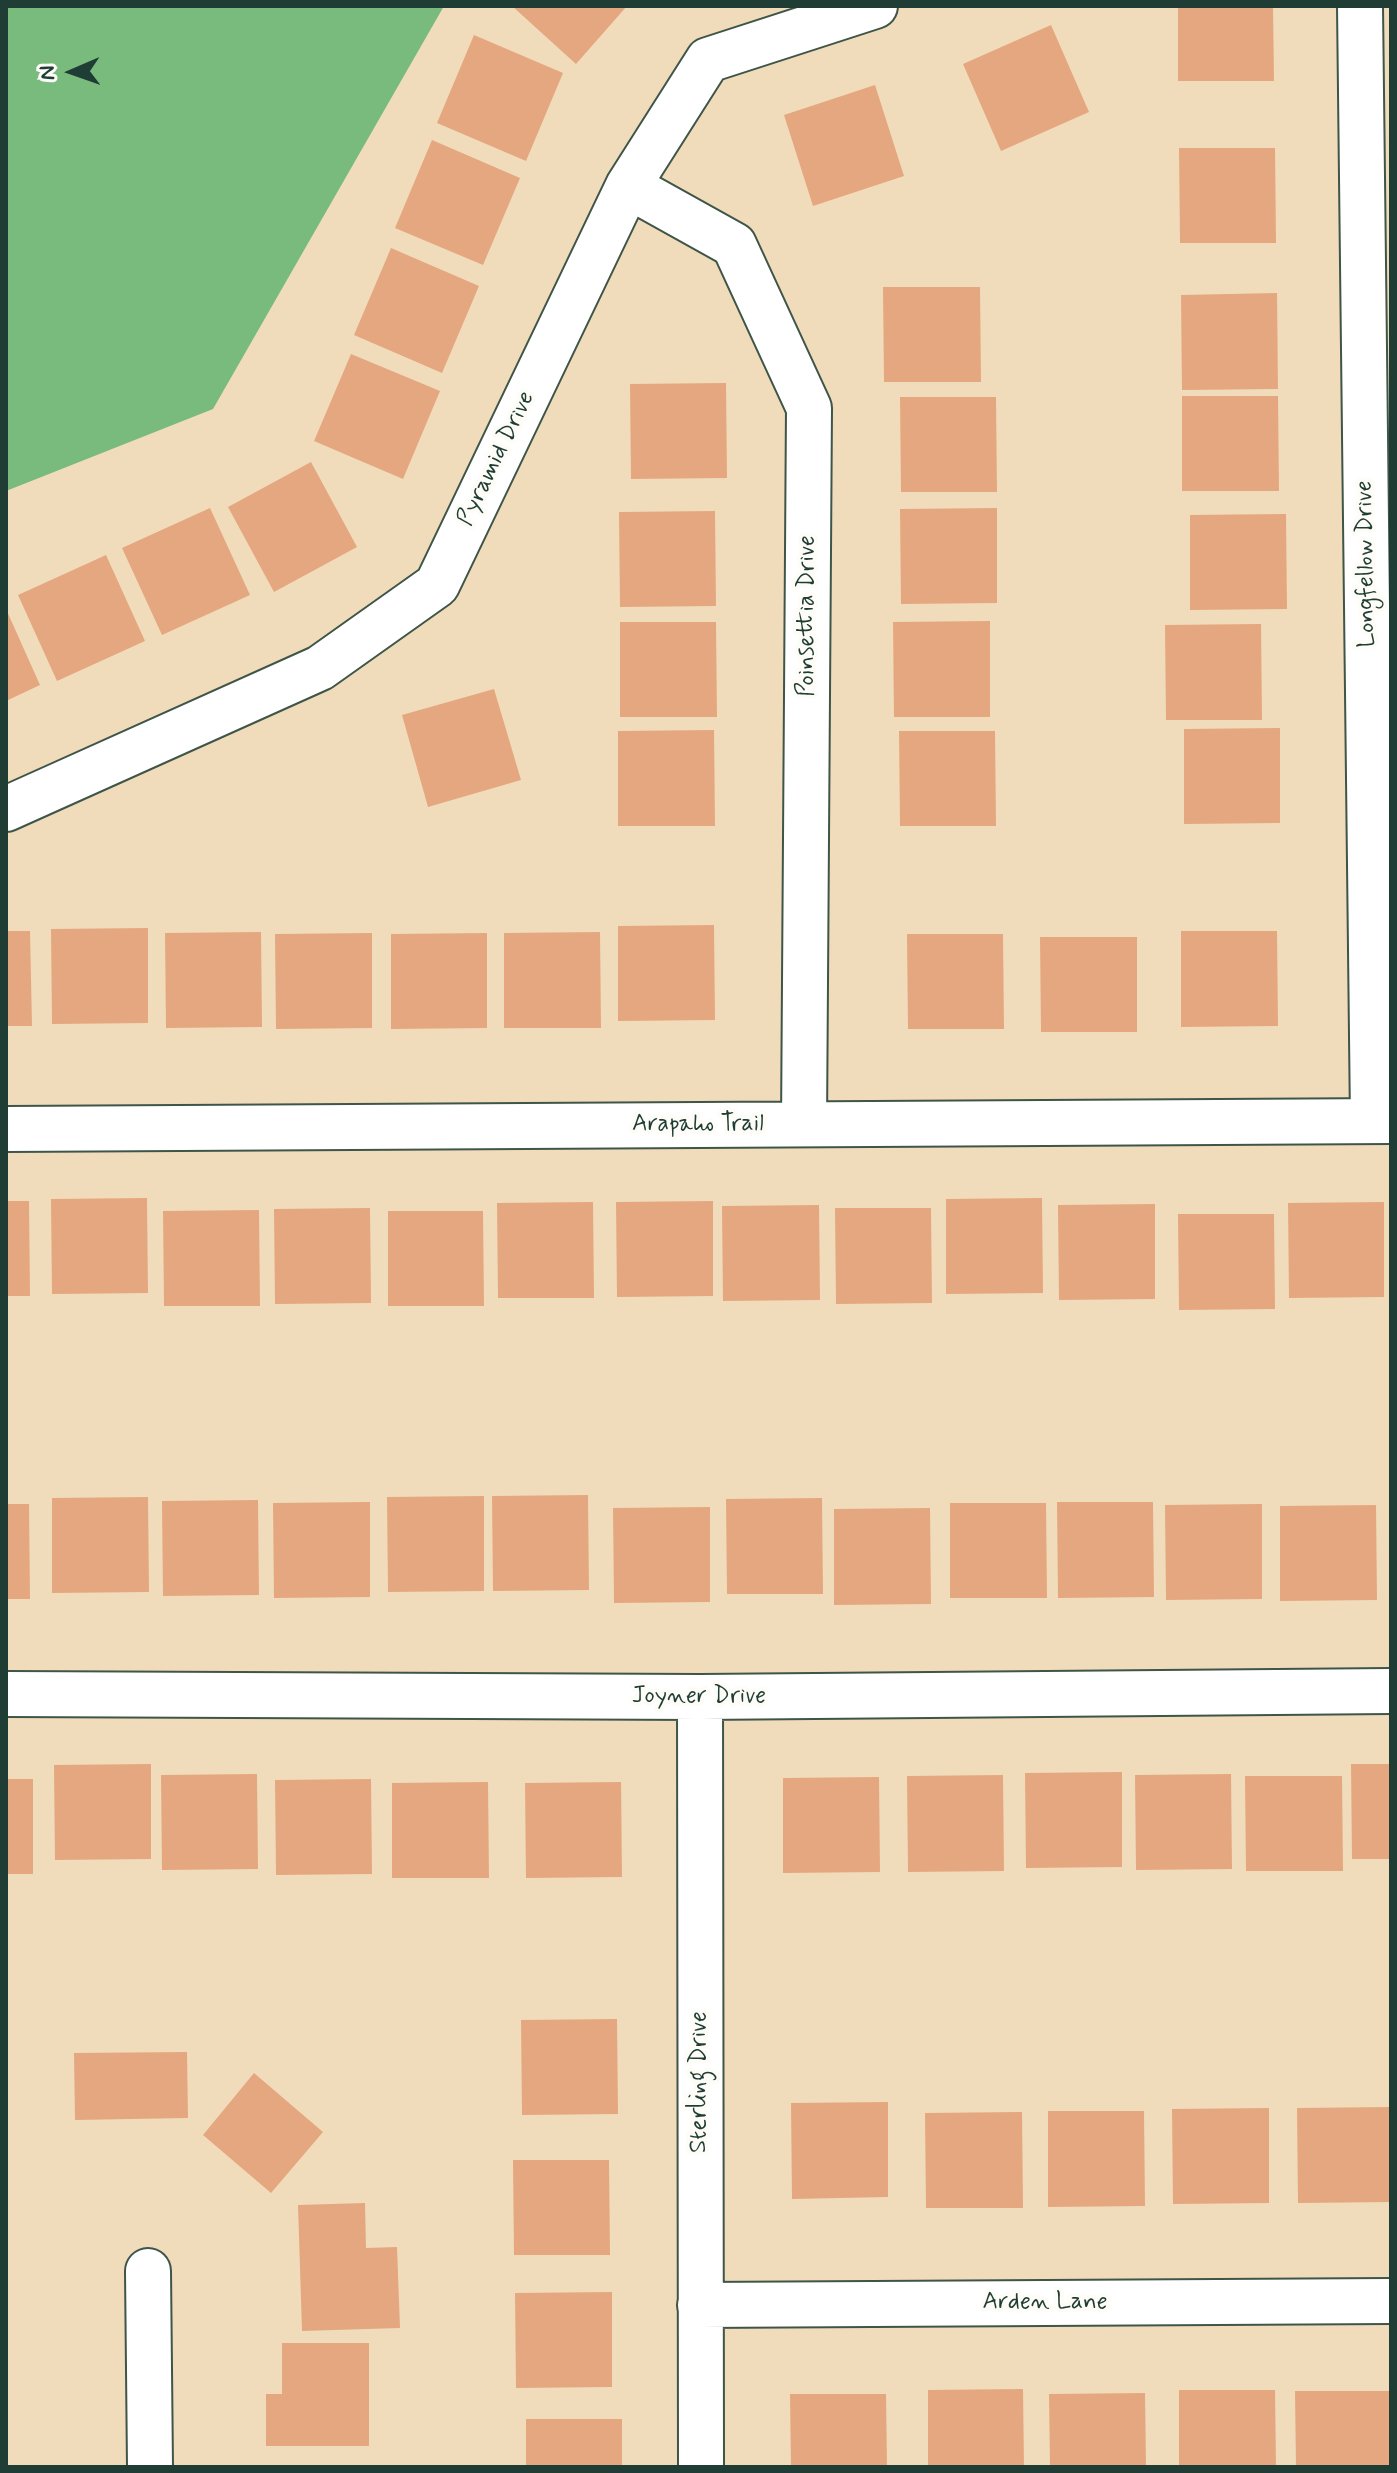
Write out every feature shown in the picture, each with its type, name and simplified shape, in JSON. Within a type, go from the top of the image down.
[{"type":"street","name":"Pyramid Drive","points":[[6,809],[320,668],[437,585],[628,186],[708,60],[875,6]]},
{"type":"street","name":"Longfellow Drive","points":[[1360,6],[1382,1121]]},
{"type":"street","name":"Poinsettia Drive","points":[[628,186],[734,245],[809,408],[804,1124]]},
{"type":"street","name":"Arapaho Trail","points":[[6,1129],[1382,1121]]},
{"type":"street","name":"Joyner Drive","points":[[6,1694],[700,1697],[1391,1691]]},
{"type":"street","name":"Sterling Drive","points":[[700,1697],[701,2467]]},
{"type":"street","points":[[148,2271],[150,2467]]},
{"type":"street","name":"Arden Lane","points":[[700,2305],[1391,2301]]},
{"type":"green space","points":[[6,6],[444,6],[213,409],[6,491]]},
{"type":"building","points":[[512,6],[627,6],[576,64]]},
{"type":"building","points":[[1178,6],[1273,6],[1274,81],[1178,81]]},
{"type":"building","points":[[1051,25],[1089,112],[1001,151],[963,64]]},
{"type":"building","points":[[474,35],[563,73],[526,161],[437,123]]},
{"type":"building","points":[[875,85],[904,176],[813,206],[784,115]]},
{"type":"building","points":[[432,140],[520,178],[483,265],[395,228]]},
{"type":"building","points":[[1179,148],[1275,148],[1276,243],[1180,243]]},
{"type":"building","points":[[391,248],[479,286],[442,373],[354,335]]},
{"type":"building","points":[[883,287],[980,287],[981,382],[884,382]]},
{"type":"building","points":[[1277,293],[1278,389],[1182,390],[1181,295]]},
{"type":"building","points":[[351,354],[440,391],[403,479],[314,441]]},
{"type":"building","points":[[726,383],[727,478],[631,479],[630,384]]},
{"type":"building","points":[[1182,396],[1278,396],[1279,491],[1182,491]]},
{"type":"building","points":[[900,397],[996,397],[997,492],[901,492]]},
{"type":"building","points":[[311,462],[357,547],[274,592],[228,507]]},
{"type":"building","points":[[210,508],[250,595],[162,635],[122,548]]},
{"type":"building","points":[[997,508],[997,603],[901,604],[900,509]]},
{"type":"building","points":[[715,511],[716,606],[620,607],[619,512]]},
{"type":"building","points":[[1286,514],[1287,609],[1190,610],[1190,515]]},
{"type":"building","points":[[106,555],[145,641],[57,681],[18,595]]},
{"type":"building","points":[[6,609],[40,685],[6,701]]},
{"type":"building","points":[[990,621],[990,717],[894,717],[893,622]]},
{"type":"building","points":[[620,622],[716,622],[717,717],[620,717]]},
{"type":"building","points":[[1261,624],[1262,720],[1166,720],[1165,625]]},
{"type":"building","points":[[494,689],[521,780],[428,807],[402,715]]},
{"type":"building","points":[[1280,728],[1280,823],[1184,824],[1184,729]]},
{"type":"building","points":[[714,730],[715,826],[618,826],[618,731]]},
{"type":"building","points":[[899,731],[995,731],[996,826],[900,826]]},
{"type":"building","points":[[714,925],[715,1020],[618,1021],[618,926]]},
{"type":"building","points":[[148,928],[148,1023],[52,1024],[51,929]]},
{"type":"building","points":[[6,931],[30,931],[32,1026],[6,1026]]},
{"type":"building","points":[[1181,931],[1277,931],[1278,1026],[1181,1027]]},
{"type":"building","points":[[261,932],[262,1027],[166,1028],[165,933]]},
{"type":"building","points":[[600,932],[601,1028],[504,1028],[504,933]]},
{"type":"building","points":[[372,933],[372,1028],[276,1029],[275,934]]},
{"type":"building","points":[[487,933],[487,1028],[391,1029],[391,934]]},
{"type":"building","points":[[907,934],[1003,934],[1004,1029],[908,1029]]},
{"type":"building","points":[[1040,937],[1137,937],[1137,1032],[1041,1032]]},
{"type":"building","points":[[147,1198],[148,1293],[52,1294],[51,1199]]},
{"type":"building","points":[[1042,1198],[1043,1293],[946,1294],[946,1199]]},
{"type":"building","points":[[6,1201],[29,1201],[30,1296],[6,1296]]},
{"type":"building","points":[[713,1201],[713,1296],[617,1297],[616,1202]]},
{"type":"building","points":[[593,1202],[594,1298],[498,1298],[497,1203]]},
{"type":"building","points":[[1384,1202],[1384,1297],[1289,1298],[1288,1203]]},
{"type":"building","points":[[1155,1204],[1155,1299],[1059,1300],[1058,1205]]},
{"type":"building","points":[[819,1205],[820,1300],[723,1301],[722,1206]]},
{"type":"building","points":[[370,1208],[371,1303],[275,1304],[274,1209]]},
{"type":"building","points":[[835,1208],[931,1208],[932,1303],[836,1304]]},
{"type":"building","points":[[259,1210],[260,1306],[164,1306],[163,1211]]},
{"type":"building","points":[[388,1211],[483,1211],[484,1306],[388,1306]]},
{"type":"building","points":[[1178,1214],[1274,1214],[1275,1309],[1179,1310]]},
{"type":"building","points":[[588,1495],[589,1590],[493,1591],[492,1496]]},
{"type":"building","points":[[484,1496],[484,1591],[388,1592],[387,1497]]},
{"type":"building","points":[[148,1497],[149,1592],[52,1593],[52,1498]]},
{"type":"building","points":[[822,1498],[823,1594],[727,1594],[726,1499]]},
{"type":"building","points":[[258,1500],[259,1595],[163,1596],[162,1501]]},
{"type":"building","points":[[370,1502],[370,1597],[274,1598],[273,1503]]},
{"type":"building","points":[[1057,1502],[1153,1502],[1154,1597],[1058,1598]]},
{"type":"building","points":[[950,1503],[1046,1503],[1047,1598],[950,1598]]},
{"type":"building","points":[[6,1504],[29,1504],[30,1599],[6,1599]]},
{"type":"building","points":[[1262,1504],[1262,1599],[1166,1600],[1165,1505]]},
{"type":"building","points":[[1376,1505],[1377,1600],[1280,1601],[1280,1506]]},
{"type":"building","points":[[710,1507],[710,1602],[614,1603],[613,1508]]},
{"type":"building","points":[[930,1508],[931,1604],[834,1605],[834,1509]]},
{"type":"building","points":[[151,1764],[151,1859],[55,1860],[54,1765]]},
{"type":"building","points":[[1351,1764],[1391,1764],[1391,1859],[1352,1859]]},
{"type":"building","points":[[1122,1772],[1122,1867],[1026,1868],[1025,1773]]},
{"type":"building","points":[[257,1774],[258,1869],[162,1870],[161,1775]]},
{"type":"building","points":[[1231,1774],[1232,1869],[1136,1870],[1135,1775]]},
{"type":"building","points":[[1003,1775],[1004,1871],[908,1872],[907,1776]]},
{"type":"building","points":[[1245,1776],[1342,1776],[1343,1871],[1246,1871]]},
{"type":"building","points":[[879,1777],[880,1872],[783,1873],[783,1778]]},
{"type":"building","points":[[6,1779],[33,1779],[33,1874],[6,1874]]},
{"type":"building","points":[[371,1779],[372,1874],[276,1875],[275,1780]]},
{"type":"building","points":[[488,1782],[489,1878],[392,1878],[392,1783]]},
{"type":"building","points":[[621,1782],[622,1877],[526,1878],[525,1783]]},
{"type":"building","points":[[617,2019],[618,2114],[522,2115],[521,2020]]},
{"type":"building","points":[[187,2052],[188,2118],[75,2120],[74,2053]]},
{"type":"building","points":[[254,2073],[323,2132],[271,2193],[203,2135]]},
{"type":"building","points":[[888,2102],[888,2197],[792,2199],[791,2103]]},
{"type":"building","points":[[1391,2107],[1391,2202],[1298,2203],[1297,2108]]},
{"type":"building","points":[[1269,2108],[1269,2203],[1173,2204],[1172,2109]]},
{"type":"building","points":[[1048,2111],[1144,2111],[1145,2206],[1048,2207]]},
{"type":"building","points":[[1022,2112],[1023,2208],[926,2208],[925,2113]]},
{"type":"building","points":[[513,2160],[609,2160],[610,2255],[514,2255]]},
{"type":"building","points":[[365,2203],[366,2248],[397,2247],[400,2328],[302,2331],[298,2205]]},
{"type":"building","points":[[612,2292],[612,2387],[516,2388],[515,2293]]},
{"type":"building","points":[[282,2343],[369,2343],[369,2446],[266,2446],[266,2394],[282,2394]]},
{"type":"building","points":[[1023,2389],[1024,2467],[928,2467],[928,2390]]},
{"type":"building","points":[[1179,2390],[1275,2390],[1276,2467],[1179,2467]]},
{"type":"building","points":[[1295,2391],[1391,2391],[1391,2467],[1296,2467]]},
{"type":"building","points":[[1145,2393],[1146,2467],[1050,2467],[1049,2394]]},
{"type":"building","points":[[790,2394],[886,2394],[887,2467],[791,2467]]},
{"type":"building","points":[[526,2419],[622,2419],[622,2467],[526,2467]]}]
